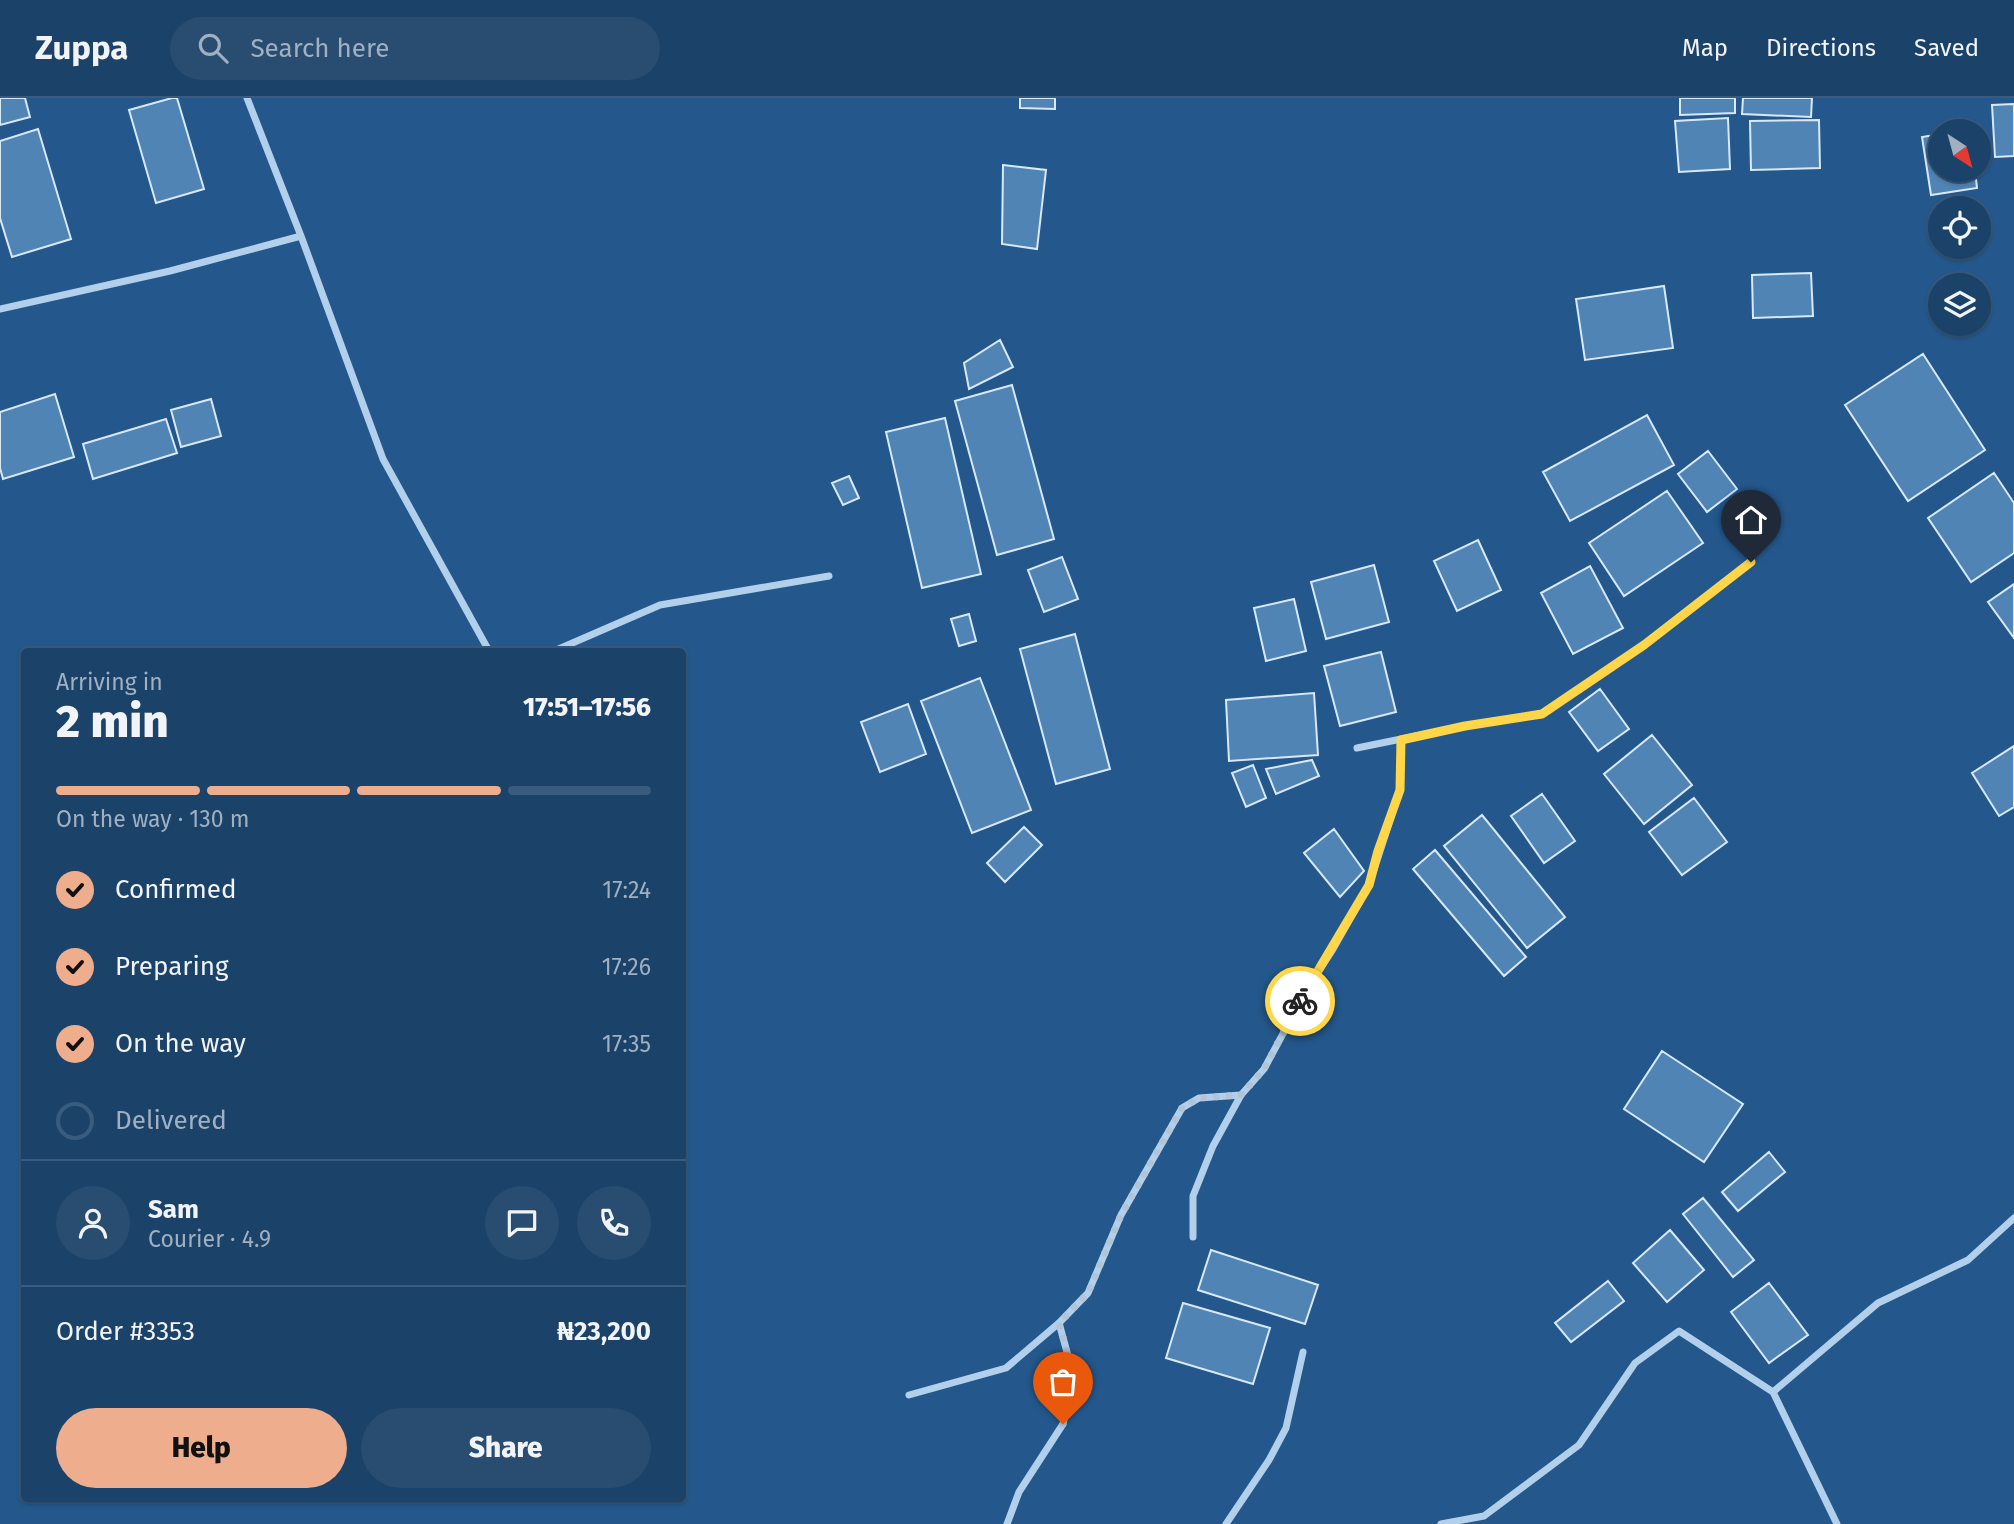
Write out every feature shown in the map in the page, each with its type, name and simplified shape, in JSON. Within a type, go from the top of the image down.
[{"type":"street","points":[[247,98],[383,459],[487,648]]},
{"type":"street","points":[[0,309],[170,271],[301,236]]},
{"type":"street","points":[[1357,748],[1465,726],[1542,714],[1644,645],[1751,562]]},
{"type":"street","points":[[561,648],[660,605],[829,576]]},
{"type":"street","points":[[1192,1237],[1193,1196],[1213,1146],[1241,1095],[1264,1069],[1307,989],[1369,885],[1400,790],[1401,740]]},
{"type":"street","points":[[909,1395],[1006,1368],[1059,1323],[1088,1293],[1121,1215],[1182,1108],[1199,1098],[1241,1095]]},
{"type":"street","points":[[1773,1392],[1878,1303],[1968,1260],[2014,1219]]},
{"type":"street","points":[[1007,1524],[1019,1492],[1063,1424],[1073,1374],[1059,1323]]},
{"type":"street","points":[[1477,1524],[1579,1445],[1635,1363],[1679,1331],[1773,1392],[1837,1524]]},
{"type":"street","points":[[1226,1524],[1269,1460],[1286,1428],[1303,1352]]},
{"type":"street","points":[[1441,1524],[1484,1516]]},
{"type":"building","points":[[0,98],[25,98],[30,117],[0,125]]},
{"type":"building","points":[[177,98],[204,189],[156,203],[129,110]]},
{"type":"building","points":[[1020,98],[1055,98],[1055,109],[1020,108]]},
{"type":"building","points":[[1680,98],[1735,98],[1735,113],[1680,115]]},
{"type":"building","points":[[1743,98],[1812,98],[1811,117],[1742,114]]},
{"type":"building","points":[[2014,104],[2014,156],[1995,157],[1992,105]]},
{"type":"building","points":[[1728,118],[1730,169],[1679,172],[1675,121]]},
{"type":"building","points":[[1819,120],[1820,168],[1751,170],[1750,121]]},
{"type":"building","points":[[38,129],[71,239],[12,257],[0,218],[0,141]]},
{"type":"building","points":[[1928,136],[1928,176],[1922,137]]},
{"type":"building","points":[[1003,165],[1046,170],[1037,249],[1002,244]]},
{"type":"building","points":[[1929,182],[1976,182],[1977,188],[1931,195]]},
{"type":"building","points":[[1811,273],[1813,316],[1753,318],[1752,275]]},
{"type":"building","points":[[1664,286],[1673,348],[1585,360],[1576,299]]},
{"type":"building","points":[[1000,340],[1013,367],[969,389],[964,363]]},
{"type":"building","points":[[1923,354],[1985,450],[1908,501],[1845,405]]},
{"type":"building","points":[[1012,385],[1054,539],[997,555],[955,401]]},
{"type":"building","points":[[55,394],[74,457],[3,479],[0,468],[0,412]]},
{"type":"building","points":[[211,399],[221,436],[181,447],[171,410]]},
{"type":"building","points":[[1647,415],[1674,465],[1570,521],[1543,472]]},
{"type":"building","points":[[945,418],[981,574],[922,588],[886,432]]},
{"type":"building","points":[[166,419],[177,453],[93,479],[83,444]]},
{"type":"building","points":[[1708,451],[1737,489],[1707,512],[1678,474]]},
{"type":"building","points":[[1994,473],[2014,503],[2014,553],[1971,582],[1928,518]]},
{"type":"building","points":[[849,476],[859,498],[843,505],[832,483]]},
{"type":"building","points":[[1667,491],[1703,543],[1624,596],[1589,543]]},
{"type":"building","points":[[1478,540],[1501,590],[1457,611],[1434,561]]},
{"type":"building","points":[[1062,557],[1078,599],[1044,612],[1028,570]]},
{"type":"building","points":[[1374,565],[1389,622],[1326,639],[1311,582]]},
{"type":"building","points":[[1590,566],[1623,628],[1573,654],[1541,593]]},
{"type":"building","points":[[2014,584],[2014,638],[1988,602]]},
{"type":"building","points":[[1294,599],[1306,651],[1266,661],[1254,608]]},
{"type":"building","points":[[969,614],[976,641],[959,646],[951,619]]},
{"type":"building","points":[[1075,634],[1110,769],[1056,784],[1020,649]]},
{"type":"building","points":[[1381,652],[1396,712],[1340,726],[1324,666]]},
{"type":"building","points":[[980,678],[1031,810],[972,833],[921,701]]},
{"type":"building","points":[[1600,689],[1629,729],[1598,751],[1569,712]]},
{"type":"building","points":[[1314,693],[1318,755],[1229,761],[1226,700]]},
{"type":"building","points":[[908,704],[926,754],[880,772],[861,722]]},
{"type":"building","points":[[1652,735],[1692,785],[1644,824],[1604,774]]},
{"type":"building","points":[[2014,746],[2014,807],[1999,816],[1972,773]]},
{"type":"building","points":[[1312,760],[1319,776],[1276,794],[1266,769]]},
{"type":"building","points":[[1253,765],[1266,798],[1246,807],[1232,773]]},
{"type":"building","points":[[1542,794],[1575,841],[1544,863],[1511,816]]},
{"type":"building","points":[[1694,798],[1727,842],[1682,875],[1649,832]]},
{"type":"building","points":[[1482,815],[1565,917],[1527,948],[1444,846]]},
{"type":"building","points":[[1024,827],[1042,845],[1005,882],[987,863]]},
{"type":"building","points":[[1334,829],[1364,871],[1340,897],[1304,853]]},
{"type":"building","points":[[1435,850],[1526,957],[1504,976],[1413,869]]},
{"type":"building","points":[[1662,1051],[1743,1104],[1704,1162],[1624,1109]]},
{"type":"building","points":[[1769,1152],[1785,1172],[1738,1211],[1722,1192]]},
{"type":"building","points":[[1703,1198],[1754,1260],[1733,1277],[1683,1214]]},
{"type":"building","points":[[1670,1230],[1704,1270],[1667,1302],[1633,1263]]},
{"type":"building","points":[[1211,1250],[1318,1285],[1305,1324],[1198,1290]]},
{"type":"building","points":[[1608,1281],[1624,1301],[1571,1342],[1555,1323]]},
{"type":"building","points":[[1769,1283],[1808,1335],[1769,1363],[1731,1312]]},
{"type":"building","points":[[1183,1303],[1270,1328],[1253,1384],[1166,1358]]},
{"type":"way so far","points":[[1063,1424],[1073,1374],[1059,1323],[1088,1293],[1121,1215],[1182,1108],[1199,1098],[1241,1095],[1264,1069],[1300,1001]]},
{"type":"route","points":[[1300,1001],[1369,885],[1400,790],[1401,740],[1465,726],[1542,714],[1644,645],[1751,562]]}]
